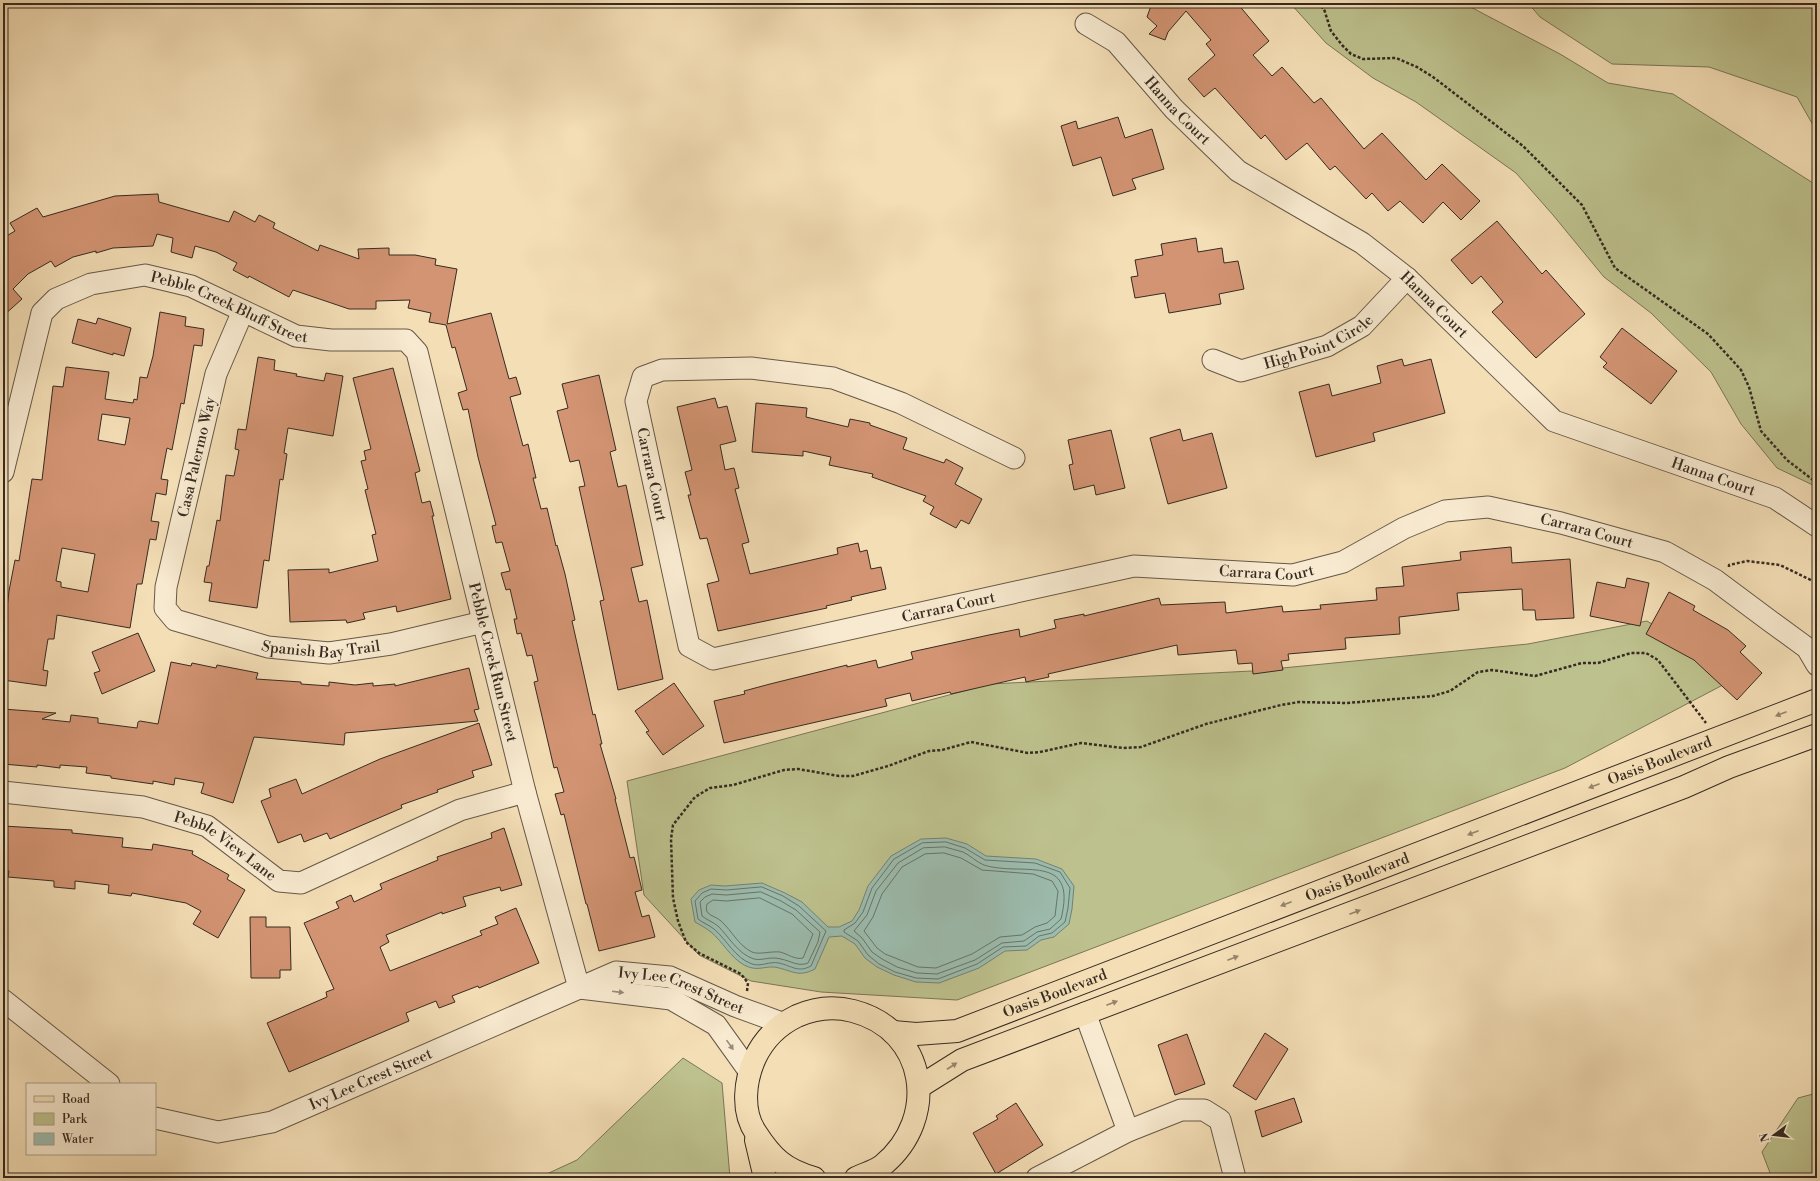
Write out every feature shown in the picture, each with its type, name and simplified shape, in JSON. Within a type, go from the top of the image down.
[{"type":"main road","name":"Oasis Boulevard","points":[[894,1032],[916,1034],[954,1032],[1817,700]]},
{"type":"main road","name":"Oasis Boulevard","points":[[919,1087],[962,1060],[1677,790],[1729,767],[1817,736]]},
{"type":"main road","name":"Oasis Boulevard","points":[[765,1178],[748,1112],[746,1092],[749,1071],[761,1044],[782,1023],[810,1010],[840,1008],[869,1015],[894,1032],[906,1049],[915,1067],[919,1087],[916,1117],[904,1145],[882,1166],[856,1178]]},
{"type":"main road","name":"Oasis Boulevard","points":[[754,1132],[772,1156],[796,1173],[814,1178]]},
{"type":"street","name":"Hanna Court","points":[[1086,24],[1116,42],[1174,109],[1238,170],[1362,243],[1407,278],[1554,421],[1775,498],[1817,526]]},
{"type":"street","name":"Pebble Creek Bluff Street","points":[[3,472],[42,313],[56,299],[91,284],[145,275],[192,286],[296,336],[331,340],[406,340]]},
{"type":"street","name":"High Point Circle","points":[[1213,360],[1241,371],[1327,346],[1362,326],[1407,278]]},
{"type":"street","name":"Casa Palermo Way","points":[[165,608],[166,587],[216,374],[243,311]]},
{"type":"street","name":"Pebble Creek Run Street","points":[[406,340],[417,352],[525,792],[579,988]]},
{"type":"street","name":"Carrara Court","points":[[1014,458],[901,403],[832,378],[752,368],[662,370],[644,377],[636,401],[689,646],[713,659],[1134,566],[1293,575],[1343,562],[1404,528],[1445,511],[1488,507],[1561,523],[1665,552],[1715,580],[1807,648],[1817,665]]},
{"type":"street","name":"Spanish Bay Trail","points":[[165,608],[175,620],[268,647],[329,653],[391,644],[483,622]]},
{"type":"street","name":"Pebble View Lane","points":[[3,792],[143,807],[207,826],[279,881],[301,883],[460,810],[525,792]]},
{"type":"street","name":"Ivy Lee Crest Street","points":[[156,1118],[218,1132],[272,1122],[616,972],[670,977],[735,1006],[782,1023]]},
{"type":"street","name":"Ivy Lee Crest Street","points":[[579,988],[671,999],[716,1025],[749,1071]]},
{"type":"street","points":[[3,1000],[108,1083]]},
{"type":"street","points":[[1085,1013],[1128,1131]]},
{"type":"street","points":[[1037,1178],[1128,1131],[1181,1110],[1204,1110],[1220,1120],[1235,1178]]},
{"type":"path","points":[[1317,3],[1324,9],[1331,31],[1351,54],[1364,59],[1396,58],[1417,67],[1433,77],[1523,146],[1582,205],[1615,268],[1708,334],[1741,370],[1749,387],[1761,431],[1787,460],[1817,483]]},
{"type":"path","points":[[1728,569],[1729,565],[1747,561],[1780,565],[1817,583]]},
{"type":"path","points":[[746,997],[748,983],[741,974],[699,954],[686,942],[678,921],[673,898],[670,839],[673,825],[695,797],[710,788],[733,785],[784,770],[798,769],[839,776],[853,776],[888,766],[929,751],[942,750],[971,742],[1028,753],[1040,752],[1081,743],[1123,748],[1141,747],[1206,724],[1281,705],[1299,702],[1347,703],[1433,696],[1450,691],[1478,672],[1492,670],[1535,676],[1582,663],[1598,663],[1632,654],[1646,653],[1658,660],[1707,724]]},
{"type":"green space","points":[[1290,3],[1463,3],[1560,54],[1608,83],[1673,94],[1813,183],[1817,180],[1817,487],[1777,468],[1741,424],[1711,372],[1651,313],[1604,277],[1516,173],[1416,102],[1373,78],[1326,43]]},
{"type":"green space","points":[[1528,3],[1817,3],[1817,132],[1797,97],[1709,67],[1612,64],[1540,17]]},
{"type":"green space","points":[[1647,621],[1738,677],[1565,768],[957,1000],[821,992],[751,981],[699,955],[644,895],[627,781],[990,684],[1252,671],[1528,644]]},
{"type":"green space","points":[[683,1058],[722,1083],[730,1178],[538,1178],[577,1160]]},
{"type":"green space","points":[[1817,1093],[1817,1178],[1772,1178],[1762,1152],[1798,1098]]},
{"type":"water","points":[[946,838],[967,844],[986,856],[1036,859],[1062,869],[1074,886],[1069,924],[1054,937],[1041,940],[1027,950],[1005,951],[979,968],[939,983],[916,982],[894,975],[877,967],[865,958],[855,944],[842,936],[829,937],[815,969],[805,973],[797,973],[774,967],[749,967],[739,962],[711,932],[695,922],[691,899],[699,890],[711,885],[725,886],[762,883],[802,902],[828,927],[839,927],[852,921],[859,910],[868,886],[891,856],[921,839]]},
{"type":"building","points":[[1152,3],[1237,3],[1269,41],[1253,55],[1272,76],[1282,67],[1314,103],[1321,98],[1364,149],[1382,133],[1426,180],[1442,164],[1480,201],[1461,220],[1443,202],[1423,223],[1400,201],[1388,211],[1372,193],[1366,199],[1335,166],[1330,170],[1307,143],[1286,160],[1265,135],[1261,139],[1215,88],[1204,97],[1188,79],[1215,55],[1206,44],[1211,40],[1186,11],[1168,32],[1165,40],[1149,34],[1157,26],[1147,17]]},
{"type":"building","points":[[1118,117],[1125,138],[1152,129],[1164,169],[1132,179],[1136,189],[1113,196],[1101,157],[1073,166],[1061,126],[1076,121],[1078,129]]},
{"type":"building","points":[[158,194],[159,202],[229,222],[234,211],[255,222],[259,215],[275,223],[273,228],[318,251],[320,245],[359,259],[358,249],[389,248],[389,255],[415,255],[436,259],[435,265],[457,269],[447,324],[491,313],[509,379],[516,377],[521,394],[510,397],[523,446],[528,444],[536,478],[533,478],[541,509],[547,508],[556,546],[557,545],[565,574],[575,620],[572,621],[593,715],[595,714],[602,744],[600,744],[616,799],[630,858],[634,857],[642,890],[635,892],[642,917],[649,915],[655,937],[599,951],[564,814],[561,815],[555,794],[564,792],[557,767],[554,768],[534,682],[538,681],[532,655],[527,656],[521,633],[517,634],[514,619],[517,619],[510,589],[506,590],[501,573],[510,571],[502,542],[496,543],[492,526],[496,525],[478,457],[468,409],[463,410],[458,393],[467,390],[455,347],[452,348],[446,325],[429,322],[431,313],[408,308],[410,300],[376,301],[376,309],[349,309],[293,290],[289,297],[249,276],[248,278],[233,270],[237,263],[216,252],[195,246],[192,258],[171,252],[173,238],[157,234],[153,246],[113,248],[96,253],[96,251],[73,257],[55,267],[51,261],[28,274],[13,289],[22,299],[3,316],[3,238],[15,231],[10,223],[37,208],[43,217],[115,196]]},
{"type":"building","points":[[1497,221],[1542,274],[1546,270],[1585,314],[1536,358],[1492,312],[1503,302],[1481,276],[1472,284],[1451,260]]},
{"type":"building","points":[[1196,238],[1198,252],[1222,248],[1224,263],[1238,261],[1244,289],[1219,294],[1221,304],[1169,313],[1165,293],[1135,298],[1131,277],[1138,276],[1135,260],[1163,255],[1161,244]]},
{"type":"building","points":[[160,312],[186,317],[185,326],[204,329],[202,346],[194,345],[184,404],[181,403],[172,450],[167,448],[161,479],[168,480],[166,495],[156,493],[151,521],[159,522],[156,540],[150,539],[142,584],[137,584],[130,628],[57,615],[54,639],[48,639],[43,670],[48,671],[46,686],[3,680],[3,650],[6,633],[4,633],[9,591],[15,560],[19,561],[32,479],[42,480],[53,386],[63,387],[66,367],[109,372],[105,399],[133,403],[134,399],[137,400],[140,377],[147,378],[153,356]],"holes":[[[102,414],[130,418],[125,445],[98,440]],[[62,548],[95,554],[88,592],[61,587],[61,582],[56,581]]]},
{"type":"building","points":[[98,318],[131,328],[124,356],[113,353],[113,355],[72,343],[78,319],[96,324]]},
{"type":"building","points":[[1622,328],[1677,371],[1651,404],[1603,367],[1607,363],[1600,357]]},
{"type":"building","points":[[258,357],[275,360],[274,370],[297,374],[296,376],[324,381],[326,373],[343,376],[333,436],[288,428],[284,453],[287,454],[283,480],[280,479],[269,561],[264,560],[257,608],[209,601],[212,583],[204,582],[207,566],[209,566],[217,520],[220,521],[226,475],[234,476],[239,450],[235,449],[238,429],[246,430]]},
{"type":"building","points":[[1402,359],[1404,366],[1431,359],[1445,413],[1373,433],[1375,441],[1316,457],[1299,392],[1329,384],[1332,396],[1381,383],[1377,366]]},
{"type":"building","points":[[393,368],[420,471],[415,473],[422,503],[430,501],[451,599],[397,612],[396,606],[363,613],[365,619],[347,623],[346,620],[290,622],[288,570],[329,569],[329,573],[378,561],[372,535],[376,534],[365,490],[368,489],[361,461],[366,460],[364,451],[371,449],[353,378]]},
{"type":"building","points":[[599,375],[616,450],[610,452],[618,487],[626,485],[643,565],[631,568],[639,602],[647,600],[663,679],[618,690],[600,601],[604,600],[579,487],[585,486],[579,460],[570,462],[557,411],[568,408],[562,384]]},
{"type":"building","points":[[715,398],[718,408],[727,406],[736,441],[720,445],[725,470],[734,468],[739,488],[735,489],[749,542],[742,544],[750,574],[838,554],[837,548],[858,543],[860,552],[867,550],[871,569],[881,567],[886,589],[851,597],[852,600],[826,606],[827,608],[718,631],[707,584],[719,581],[707,538],[700,539],[688,495],[691,495],[685,472],[692,470],[677,407]]},
{"type":"building","points":[[756,403],[807,408],[806,417],[848,427],[850,419],[870,423],[870,425],[907,438],[903,449],[944,463],[946,459],[963,468],[955,484],[982,499],[969,524],[961,520],[956,528],[930,514],[934,507],[923,501],[926,496],[872,477],[873,474],[829,465],[831,457],[803,451],[803,456],[752,452]]},
{"type":"building","points":[[1180,429],[1183,441],[1212,433],[1227,488],[1168,504],[1150,438]]},
{"type":"building","points":[[1111,430],[1125,488],[1096,495],[1094,485],[1074,490],[1069,465],[1073,464],[1068,440]]},
{"type":"building","points":[[1511,547],[1512,563],[1570,559],[1574,618],[1536,620],[1535,610],[1523,610],[1522,589],[1457,593],[1459,610],[1399,617],[1400,634],[1345,638],[1346,649],[1288,654],[1289,660],[1281,661],[1283,670],[1253,674],[1252,663],[1238,664],[1236,650],[1178,655],[1177,645],[1048,674],[1049,677],[1026,682],[1025,677],[951,694],[950,692],[912,701],[910,693],[885,699],[887,706],[724,743],[714,701],[745,694],[744,691],[847,665],[847,667],[876,660],[878,668],[913,659],[911,652],[989,635],[1019,629],[1020,637],[1056,628],[1054,620],[1084,614],[1084,616],[1159,598],[1161,605],[1225,602],[1226,613],[1282,606],[1283,612],[1321,609],[1320,605],[1377,600],[1376,588],[1404,586],[1402,567],[1461,560],[1460,552]]},
{"type":"building","points":[[1627,578],[1649,583],[1640,626],[1590,616],[1597,582],[1625,588]]},
{"type":"building","points":[[1669,592],[1695,606],[1693,610],[1728,630],[1746,646],[1740,652],[1762,673],[1737,700],[1694,660],[1646,634]]},
{"type":"building","points":[[138,633],[155,671],[102,694],[94,673],[100,671],[92,652]]},
{"type":"building","points":[[171,662],[191,666],[192,663],[216,668],[217,665],[258,673],[256,679],[301,682],[301,684],[329,686],[329,682],[355,685],[373,683],[373,686],[395,684],[395,686],[469,668],[479,709],[474,710],[478,721],[345,733],[344,745],[254,737],[233,803],[201,793],[204,783],[175,778],[174,785],[153,781],[153,784],[86,773],[87,767],[60,765],[60,768],[37,765],[37,767],[3,764],[3,709],[56,713],[42,719],[70,722],[71,715],[98,718],[98,723],[137,728],[138,722],[140,721],[158,724]]},
{"type":"building","points":[[674,683],[704,726],[663,755],[646,732],[649,731],[635,711]]},
{"type":"building","points":[[479,723],[492,765],[472,771],[474,777],[401,805],[402,808],[330,839],[327,833],[304,842],[301,834],[278,843],[261,801],[271,797],[269,789],[296,779],[302,794],[380,759]]},
{"type":"building","points":[[3,826],[72,830],[72,833],[123,838],[122,847],[152,850],[153,844],[193,851],[192,854],[229,875],[227,879],[245,890],[218,938],[193,924],[201,911],[186,903],[132,893],[131,896],[108,893],[109,885],[75,881],[75,889],[54,887],[54,881],[8,877],[9,871],[3,871]]},
{"type":"building","points":[[504,828],[522,885],[501,891],[500,887],[463,897],[466,906],[442,914],[442,912],[386,935],[389,942],[380,947],[390,971],[482,935],[480,931],[498,924],[495,917],[516,908],[539,963],[479,988],[478,986],[452,996],[455,1002],[439,1008],[436,1001],[406,1013],[409,1021],[289,1072],[267,1023],[327,997],[326,992],[334,989],[304,923],[339,908],[336,902],[351,895],[354,902],[382,889],[380,884],[438,860],[437,857],[492,838],[491,833]]},
{"type":"building","points":[[250,917],[266,917],[266,927],[290,927],[291,970],[280,970],[280,978],[251,978]]},
{"type":"building","points":[[1265,1033],[1288,1049],[1256,1100],[1233,1086]]},
{"type":"building","points":[[1187,1034],[1205,1084],[1175,1095],[1158,1045]]},
{"type":"building","points":[[1294,1098],[1302,1122],[1262,1137],[1255,1111]]},
{"type":"building","points":[[1016,1103],[1043,1145],[996,1174],[973,1133],[998,1119],[996,1116]]}]
